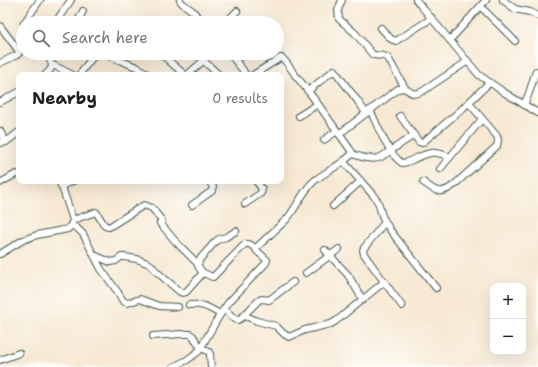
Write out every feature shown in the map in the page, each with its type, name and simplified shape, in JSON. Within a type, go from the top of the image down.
[{"type":"street","points":[[29,16],[40,0]]},
{"type":"street","points":[[60,16],[71,0]]},
{"type":"street","points":[[180,0],[197,16]]},
{"type":"street","points":[[342,0],[338,10],[339,20],[349,27],[373,55],[388,58],[405,88],[411,93],[417,94],[424,91],[468,61]]},
{"type":"street","points":[[416,0],[479,75],[504,94],[538,113]]},
{"type":"street","points":[[450,40],[486,0]]},
{"type":"street","points":[[503,0],[515,9],[530,12],[538,16]]},
{"type":"street","points":[[481,7],[515,41]]},
{"type":"street","points":[[80,16],[83,11]]},
{"type":"street","points":[[233,16],[238,11]]},
{"type":"street","points":[[382,28],[391,39],[396,41],[432,18]]},
{"type":"street","points":[[0,26],[16,47]]},
{"type":"street","points":[[0,63],[16,55]]},
{"type":"street","points":[[284,59],[318,104],[352,154],[377,159],[414,134]]},
{"type":"street","points":[[50,60],[52,62],[50,70]]},
{"type":"street","points":[[81,72],[90,60]]},
{"type":"street","points":[[119,60],[139,68],[145,72]]},
{"type":"street","points":[[168,60],[182,72]]},
{"type":"street","points":[[189,72],[204,60],[216,72]]},
{"type":"street","points":[[236,60],[244,72]]},
{"type":"street","points":[[258,72],[277,60]]},
{"type":"street","points":[[308,91],[334,70],[368,112],[390,151],[397,160],[403,164],[426,153],[432,152],[450,157]]},
{"type":"street","points":[[524,105],[536,71]]},
{"type":"street","points":[[400,116],[420,143],[425,142],[489,83]]},
{"type":"street","points":[[324,140],[338,133],[398,89],[405,88]]},
{"type":"street","points":[[0,102],[16,94]]},
{"type":"street","points":[[423,182],[431,188],[439,191],[443,192],[450,189],[500,141],[469,103]]},
{"type":"street","points":[[299,116],[318,104]]},
{"type":"street","points":[[440,169],[482,119]]},
{"type":"street","points":[[0,131],[3,143],[16,134]]},
{"type":"street","points":[[256,249],[259,244],[288,219],[305,192],[313,183],[352,154]]},
{"type":"street","points":[[343,161],[373,194],[390,230],[436,288]]},
{"type":"street","points":[[0,183],[16,174]]},
{"type":"street","points":[[332,206],[361,181]]},
{"type":"street","points":[[61,184],[71,225]]},
{"type":"street","points":[[192,205],[212,191],[210,184]]},
{"type":"street","points":[[245,204],[261,193],[262,189],[258,184]]},
{"type":"street","points":[[0,254],[23,240],[37,235],[61,230],[96,212],[105,226],[109,227],[144,205],[152,208],[176,242],[198,264],[202,272],[212,277],[245,244],[249,244],[266,260],[266,263],[235,295],[221,314],[196,354],[173,367]]},
{"type":"street","points":[[385,222],[363,250],[364,254],[402,306]]},
{"type":"street","points":[[71,225],[83,234],[101,269],[121,299],[129,303],[140,299],[159,306],[178,307]]},
{"type":"street","points":[[198,264],[200,259],[215,242],[236,231]]},
{"type":"street","points":[[306,273],[339,249]]},
{"type":"street","points":[[325,250],[348,275],[363,300]]},
{"type":"street","points":[[94,255],[110,262],[116,261],[124,256],[147,263],[182,293],[186,292],[202,274],[202,272]]},
{"type":"street","points":[[241,318],[260,300],[269,300],[293,282]]},
{"type":"street","points":[[189,305],[200,304],[238,320],[248,316],[257,321],[276,326],[289,337],[305,330],[331,324],[384,282]]},
{"type":"street","points":[[153,336],[190,334],[209,352],[211,367]]},
{"type":"street","points":[[0,360],[19,353]]}]
